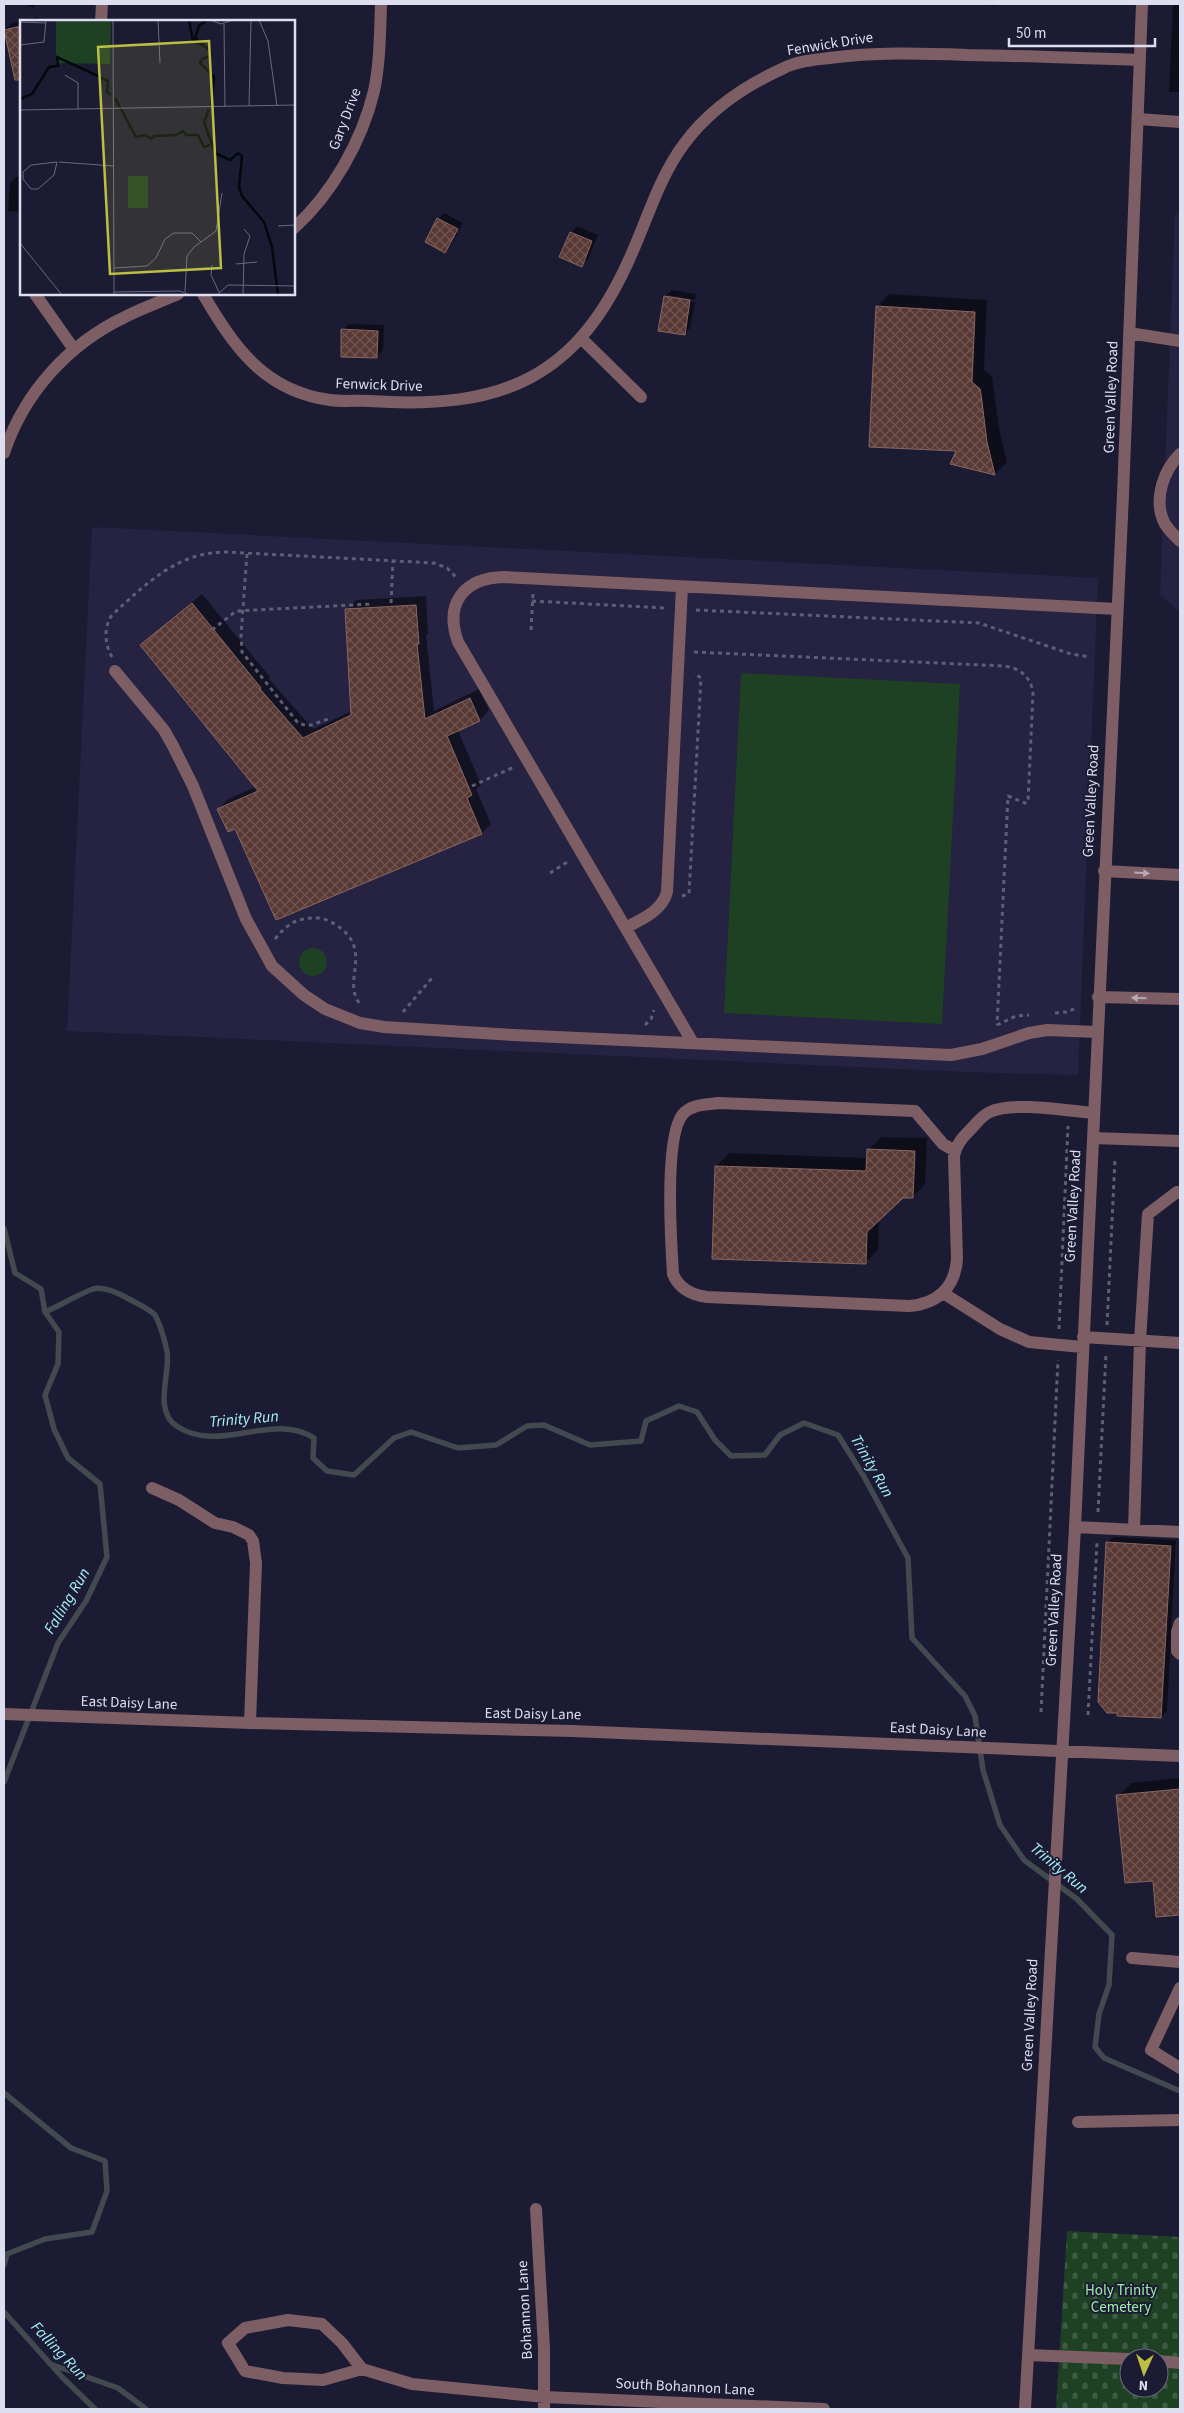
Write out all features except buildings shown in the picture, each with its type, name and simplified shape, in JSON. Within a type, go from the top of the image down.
[{"type":"street","points":[[101,20],[102,4]]},
{"type":"street","name":"Gary Drive","points":[[295,227],[331,185],[362,125],[373,92],[378,68],[382,4]]},
{"type":"street","name":"Green Valley Road","points":[[1025,2409],[1075,1527],[1117,609],[1142,4]]},
{"type":"street","name":"Fenwick Drive","points":[[204,295],[220,323],[250,361],[263,374],[294,391],[332,400],[440,403],[481,397],[520,383],[539,373],[582,339],[613,296],[659,187],[684,143],[724,103],[786,66],[826,58],[887,52],[1140,60]]},
{"type":"street","points":[[1138,119],[1180,122]]},
{"type":"street","points":[[36,295],[73,348]]},
{"type":"street","points":[[4,453],[9,438],[34,393],[73,348],[125,316],[176,295]]},
{"type":"street","points":[[1129,333],[1180,341]]},
{"type":"street","points":[[582,339],[641,397]]},
{"type":"street","points":[[1180,454],[1170,466],[1164,479],[1160,500],[1163,520],[1180,541]]},
{"type":"street","points":[[693,1043],[627,927],[458,642],[454,631],[453,615],[458,601],[474,582],[496,577],[1117,609]]},
{"type":"street","points":[[627,927],[652,914],[660,905],[667,892],[682,587]]},
{"type":"street","points":[[114,665],[164,730],[173,746],[193,786],[246,919],[272,966],[304,995],[343,1017],[360,1023],[384,1027],[513,1036],[951,1055],[982,1049],[1028,1033],[1047,1030],[1097,1032]]},
{"type":"street","points":[[1104,871],[1180,875]]},
{"type":"street","points":[[1098,997],[1180,999]]},
{"type":"street","points":[[955,1151],[943,1144],[915,1111],[718,1103],[695,1106],[682,1115],[676,1129],[672,1151],[672,1274],[679,1285],[691,1293],[707,1297],[909,1306],[927,1304],[943,1293],[952,1283],[957,1267],[955,1151],[958,1144],[981,1118],[988,1112],[999,1108],[1094,1113]]},
{"type":"street","points":[[1093,1138],[1180,1141]]},
{"type":"street","points":[[1134,1530],[1140,1341],[1148,1214],[1177,1192],[1180,1194]]},
{"type":"street","points":[[943,1293],[1000,1329],[1029,1342],[1058,1346],[1107,1338],[1180,1343]]},
{"type":"street","points":[[152,1488],[179,1500],[215,1523],[242,1530],[249,1535],[253,1542],[256,1563],[250,1723]]},
{"type":"street","points":[[1075,1527],[1180,1532]]},
{"type":"street","points":[[1180,1623],[1177,1632],[1177,1651],[1180,1654]]},
{"type":"street","name":"East Daisy Lane","points":[[4,1714],[250,1723],[572,1731],[1180,1756]]},
{"type":"street","points":[[1132,1958],[1180,1962]]},
{"type":"street","points":[[1180,1988],[1151,2050],[1180,2068]]},
{"type":"street","points":[[1078,2122],[1180,2120]]},
{"type":"street","name":"Bohannon Lane","points":[[536,2209],[544,2348],[544,2403]]},
{"type":"street","points":[[288,2320],[322,2324],[342,2343],[362,2369],[323,2380],[283,2378],[245,2371],[228,2343],[245,2328],[288,2320]]},
{"type":"street","points":[[1028,2355],[1119,2359]]},
{"type":"street","name":"South Bohannon Lane","points":[[362,2369],[412,2384],[544,2403],[824,2409]]},
{"type":"path","points":[[114,665],[106,641],[109,619],[167,569],[196,555],[214,552],[437,563],[447,568],[458,579]]},
{"type":"path","points":[[247,554],[241,644],[244,656],[298,723],[308,726],[328,719]]},
{"type":"path","points":[[391,603],[393,561]]},
{"type":"path","points":[[453,583],[462,576]]},
{"type":"path","points":[[531,630],[533,579]]},
{"type":"path","points":[[532,601],[979,623],[1071,654],[1090,657]]},
{"type":"path","points":[[212,630],[236,612],[372,604]]},
{"type":"path","points":[[693,657],[696,651],[1004,666],[1019,670],[1028,678],[1033,693],[1028,802],[1025,803],[1008,796],[997,1025]]},
{"type":"path","points":[[679,903],[682,896],[689,894],[701,678],[692,669]]},
{"type":"path","points":[[509,759],[518,775]]},
{"type":"path","points":[[472,786],[514,767]]},
{"type":"path","points":[[565,853],[574,868]]},
{"type":"path","points":[[550,873],[570,860]]},
{"type":"path","points":[[274,940],[290,923],[304,918],[322,918],[341,928],[356,949],[357,963],[353,989],[357,1000],[365,1008]]},
{"type":"path","points":[[409,1016],[400,1016],[432,978]]},
{"type":"path","points":[[641,1027],[651,1019],[654,1013],[653,1003]]},
{"type":"path","points":[[1052,1013],[1067,1012],[1074,1009]]},
{"type":"path","points":[[988,1029],[1016,1016],[1036,1014]]},
{"type":"path","points":[[1041,1712],[1069,1111]]},
{"type":"path","points":[[1088,1715],[1115,1159]]},
{"type":"shaded area","points":[[1180,211],[1180,612],[1160,595],[1175,214]]},
{"type":"shaded area","points":[[92,527],[1098,578],[1078,1075],[966,1072],[67,1031]]},
{"type":"green space","points":[[741,673],[960,684],[942,1024],[724,1013]]},
{"type":"green space","points":[[313,948],[323,952],[327,962],[323,972],[313,976],[303,972],[299,962],[303,952]]},
{"type":"green space","name":"Holy Trinity Cemetery","points":[[1067,2231],[1180,2237],[1180,2409],[1056,2409]]},
{"type":"waterway","name":"Falling Run","points":[[4,1228],[15,1273],[41,1289],[45,1312],[59,1332],[58,1364],[45,1395],[54,1429],[68,1458],[100,1484],[107,1557],[86,1601],[58,1643],[4,1782]]},
{"type":"waterway","name":"Trinity Run","points":[[45,1312],[82,1293],[97,1288],[117,1293],[143,1306],[155,1315],[167,1351],[168,1360],[164,1402],[170,1420],[178,1427],[194,1434],[211,1436],[281,1429],[298,1431],[314,1438],[313,1458],[327,1471],[354,1475],[394,1438],[411,1432],[458,1448],[496,1445],[527,1426],[544,1425],[590,1445],[641,1441],[646,1421],[679,1406],[697,1412],[715,1440],[731,1456],[765,1455],[780,1435],[804,1423],[838,1435],[863,1475],[908,1558],[912,1638],[965,1696],[975,1716],[983,1770],[1000,1825],[1024,1860],[1077,1899],[1112,1935],[1109,1985],[1099,2014],[1095,2047],[1104,2058],[1180,2091]]},
{"type":"waterway","name":"Falling Run","points":[[4,2093],[71,2148],[105,2161],[107,2191],[92,2232],[45,2239],[7,2254],[4,2265]]},
{"type":"waterway","name":"Falling Run","points":[[4,2312],[62,2377],[95,2409]]},
{"type":"waterway","points":[[50,2364],[118,2388],[146,2409]]}]
